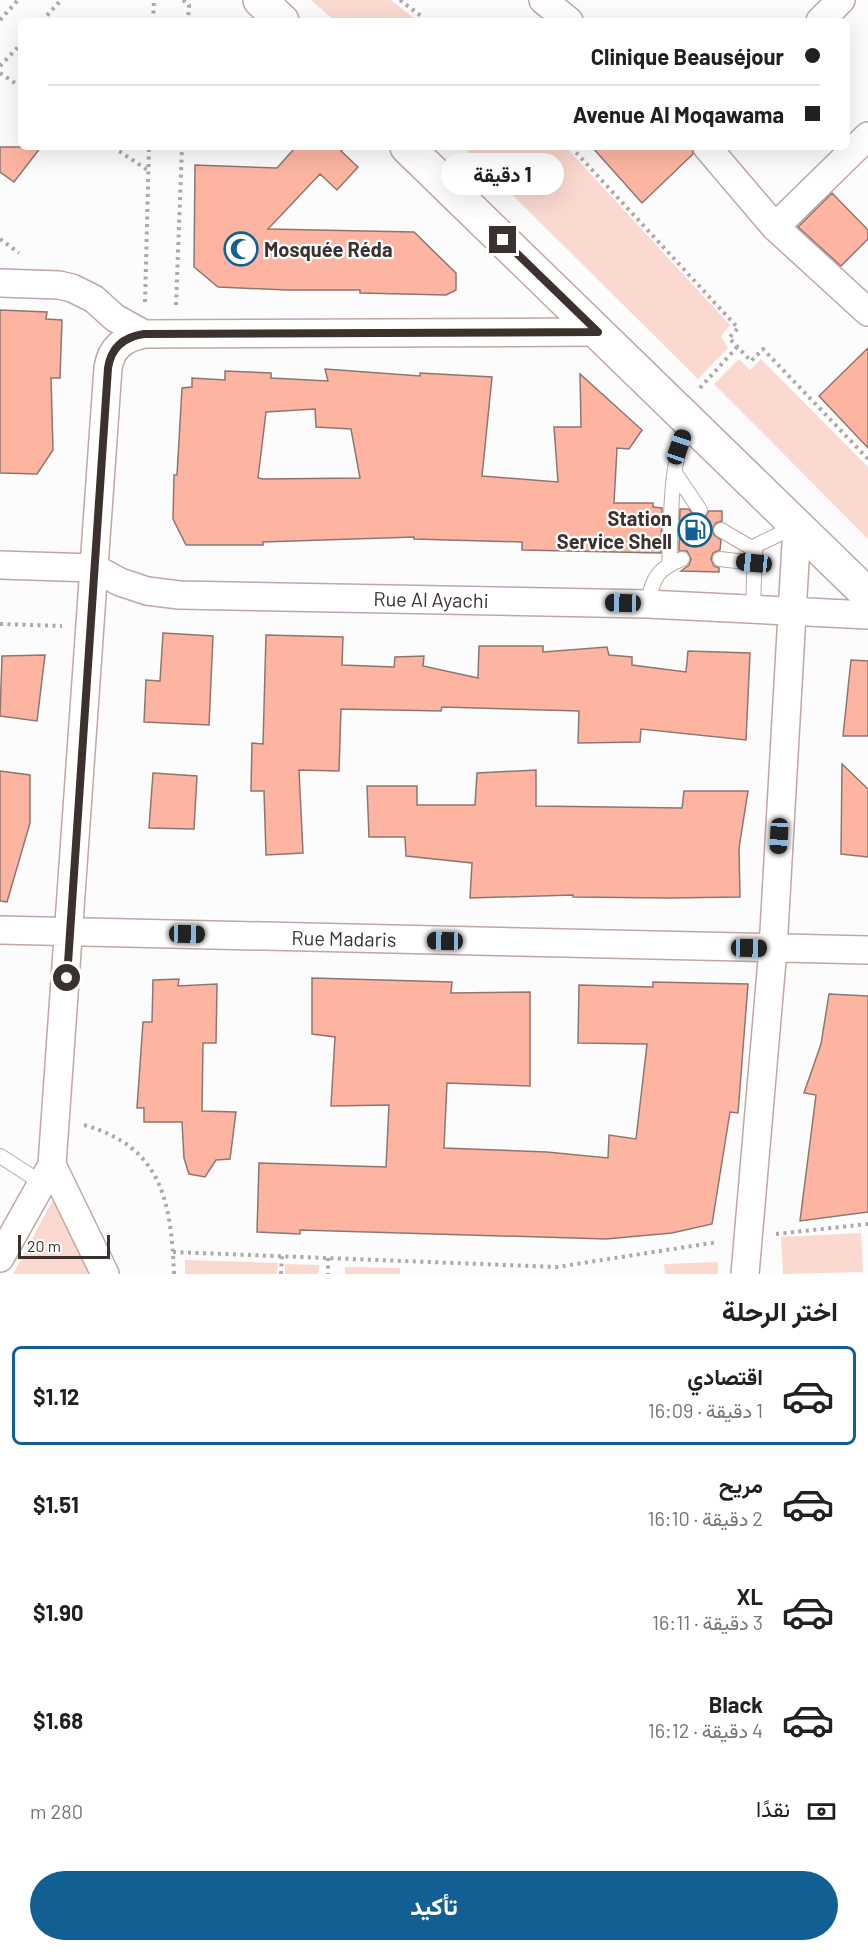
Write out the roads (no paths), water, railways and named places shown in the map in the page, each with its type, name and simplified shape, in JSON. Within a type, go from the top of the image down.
[{"type":"street","points":[[260,0],[279,18]]},
{"type":"street","points":[[543,0],[565,18]]},
{"type":"street","points":[[823,18],[841,0]]},
{"type":"street","points":[[775,227],[868,136]]},
{"type":"street","points":[[410,150],[868,595]]},
{"type":"street","points":[[710,150],[775,227],[868,312]]},
{"type":"street","points":[[0,283],[59,285],[72,288],[93,300],[115,318],[144,334]]},
{"type":"street","points":[[0,1258],[47,1174],[57,1117],[93,568],[110,358],[115,348],[133,336],[144,334],[598,332]]},
{"type":"street","points":[[745,1273],[772,949],[793,611],[796,526]]},
{"type":"street","name":"Rue Al Ayachi","points":[[0,565],[93,568],[120,582],[147,591],[179,595],[647,604],[868,615]]},
{"type":"street","name":"Rue Madaris","points":[[0,930],[868,950]]},
{"type":"street","points":[[47,1174],[105,1274]]},
{"type":"lane","points":[[647,604],[657,573],[675,562],[675,473],[684,416]]},
{"type":"lane","points":[[675,473],[700,510]]},
{"type":"lane","points":[[753,609],[755,557],[759,542],[796,526]]},
{"type":"lane","points":[[721,530],[755,557]]},
{"type":"lane","points":[[720,559],[755,557]]},
{"type":"lane","points":[[0,1156],[47,1174]]},
{"type":"place","name":"Mosquée Réda","points":[[241,249]]},
{"type":"place","name":"Station Service Shell","points":[[695,530]]}]
